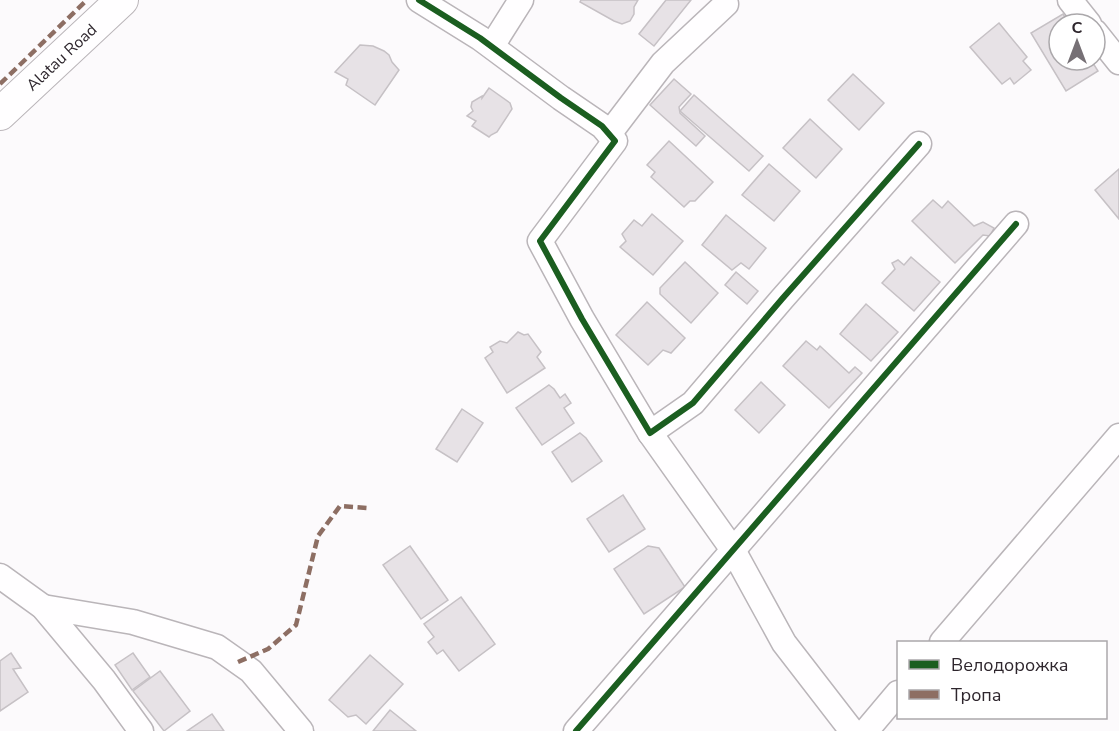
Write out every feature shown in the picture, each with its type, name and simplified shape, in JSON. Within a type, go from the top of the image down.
[{"type":"main road","name":"Alatau Road","points":[[0,114],[122,0]]},
{"type":"street","points":[[419,0],[492,46],[602,126],[615,141],[540,241],[582,319],[650,433],[733,550],[784,643],[852,731]]},
{"type":"street","points":[[492,46],[521,0]]},
{"type":"street","points":[[1070,0],[1080,12]]},
{"type":"street","points":[[609,134],[663,63],[726,4]]},
{"type":"street","points":[[1107,47],[1119,62]]},
{"type":"street","points":[[650,433],[693,403],[919,144]]},
{"type":"street","points":[[576,731],[1016,224]]},
{"type":"street","points":[[943,641],[1119,436]]},
{"type":"street","points":[[0,576],[43,607],[104,680],[141,731]]},
{"type":"street","points":[[43,607],[133,622],[217,647],[251,671],[301,731]]},
{"type":"street","points":[[866,731],[897,694]]},
{"type":"building","points":[[581,0],[638,0],[630,21],[622,24],[580,2]]},
{"type":"building","points":[[666,0],[691,0],[654,46],[639,34]]},
{"type":"building","points":[[999,23],[1027,57],[1023,61],[1031,70],[1014,84],[1010,78],[1002,84],[970,47]]},
{"type":"building","points":[[1047,24],[1047,60],[1031,33]]},
{"type":"building","points":[[360,45],[373,46],[384,51],[399,70],[375,105],[346,85],[348,79],[335,72]]},
{"type":"building","points":[[1055,72],[1096,72],[1066,91]]},
{"type":"building","points":[[853,74],[884,103],[859,130],[828,100]]},
{"type":"building","points":[[674,79],[691,94],[679,107],[680,113],[705,136],[696,146],[650,105]]},
{"type":"building","points":[[489,88],[510,103],[512,109],[497,132],[489,137],[472,126],[476,121],[467,116],[473,111],[472,102],[482,96],[482,98]]},
{"type":"building","points":[[694,95],[763,156],[749,171],[680,111]]},
{"type":"building","points":[[810,119],[842,149],[816,178],[783,148]]},
{"type":"building","points":[[669,141],[713,182],[695,201],[690,201],[684,207],[651,177],[655,172],[647,165]]},
{"type":"building","points":[[769,164],[800,191],[774,221],[742,195]]},
{"type":"building","points":[[1119,169],[1119,219],[1095,190]]},
{"type":"building","points":[[933,200],[942,208],[948,201],[974,226],[983,222],[994,228],[990,236],[983,235],[955,263],[912,221]]},
{"type":"building","points":[[652,214],[683,241],[653,275],[620,247],[626,241],[622,234],[634,220],[642,226]]},
{"type":"building","points":[[726,215],[766,248],[749,269],[741,263],[732,270],[702,245]]},
{"type":"building","points":[[911,257],[940,282],[914,311],[882,283],[895,269],[892,263],[898,260],[904,265]]},
{"type":"building","points":[[685,262],[718,293],[691,323],[660,294],[660,288]]},
{"type":"building","points":[[736,272],[758,291],[747,304],[725,285]]},
{"type":"building","points":[[647,302],[685,338],[671,353],[663,350],[648,365],[616,335]]},
{"type":"building","points":[[866,304],[898,332],[871,361],[840,334]]},
{"type":"building","points":[[518,332],[528,334],[541,352],[537,357],[545,368],[507,393],[485,358],[493,352],[490,347],[500,341],[507,343]]},
{"type":"building","points":[[806,341],[817,350],[820,346],[849,373],[855,367],[862,373],[829,408],[783,366]]},
{"type":"building","points":[[761,382],[785,405],[759,433],[735,410]]},
{"type":"building","points":[[549,385],[560,398],[565,394],[571,403],[564,408],[574,423],[542,445],[516,408]]},
{"type":"building","points":[[462,409],[483,423],[457,462],[436,449]]},
{"type":"building","points":[[580,433],[602,461],[572,482],[552,452]]},
{"type":"building","points":[[623,495],[645,529],[609,552],[587,519]]},
{"type":"building","points":[[410,546],[448,600],[421,619],[383,565]]},
{"type":"building","points":[[648,546],[659,548],[685,587],[644,614],[614,569]]},
{"type":"building","points":[[461,597],[495,644],[459,671],[443,650],[437,654],[428,642],[434,637],[424,624]]},
{"type":"building","points":[[11,653],[21,668],[13,669],[28,692],[0,711],[0,661]]},
{"type":"building","points":[[133,653],[150,677],[132,690],[115,665]]},
{"type":"building","points":[[370,655],[403,684],[366,724],[356,715],[348,717],[329,700]]},
{"type":"building","points":[[160,671],[190,711],[164,731],[133,691]]},
{"type":"building","points":[[390,710],[416,731],[373,731]]},
{"type":"building","points":[[212,714],[224,731],[187,731]]},
{"type":"marked path","points":[[0,84],[87,0]]},
{"type":"marked path","points":[[238,662],[268,649],[296,625],[318,536],[340,506],[368,508]]},
{"type":"cycle path","points":[[419,0],[480,38],[602,126],[615,141],[540,241],[582,319],[650,433],[693,403],[919,144]]},
{"type":"cycle path","points":[[576,731],[1016,224]]}]
